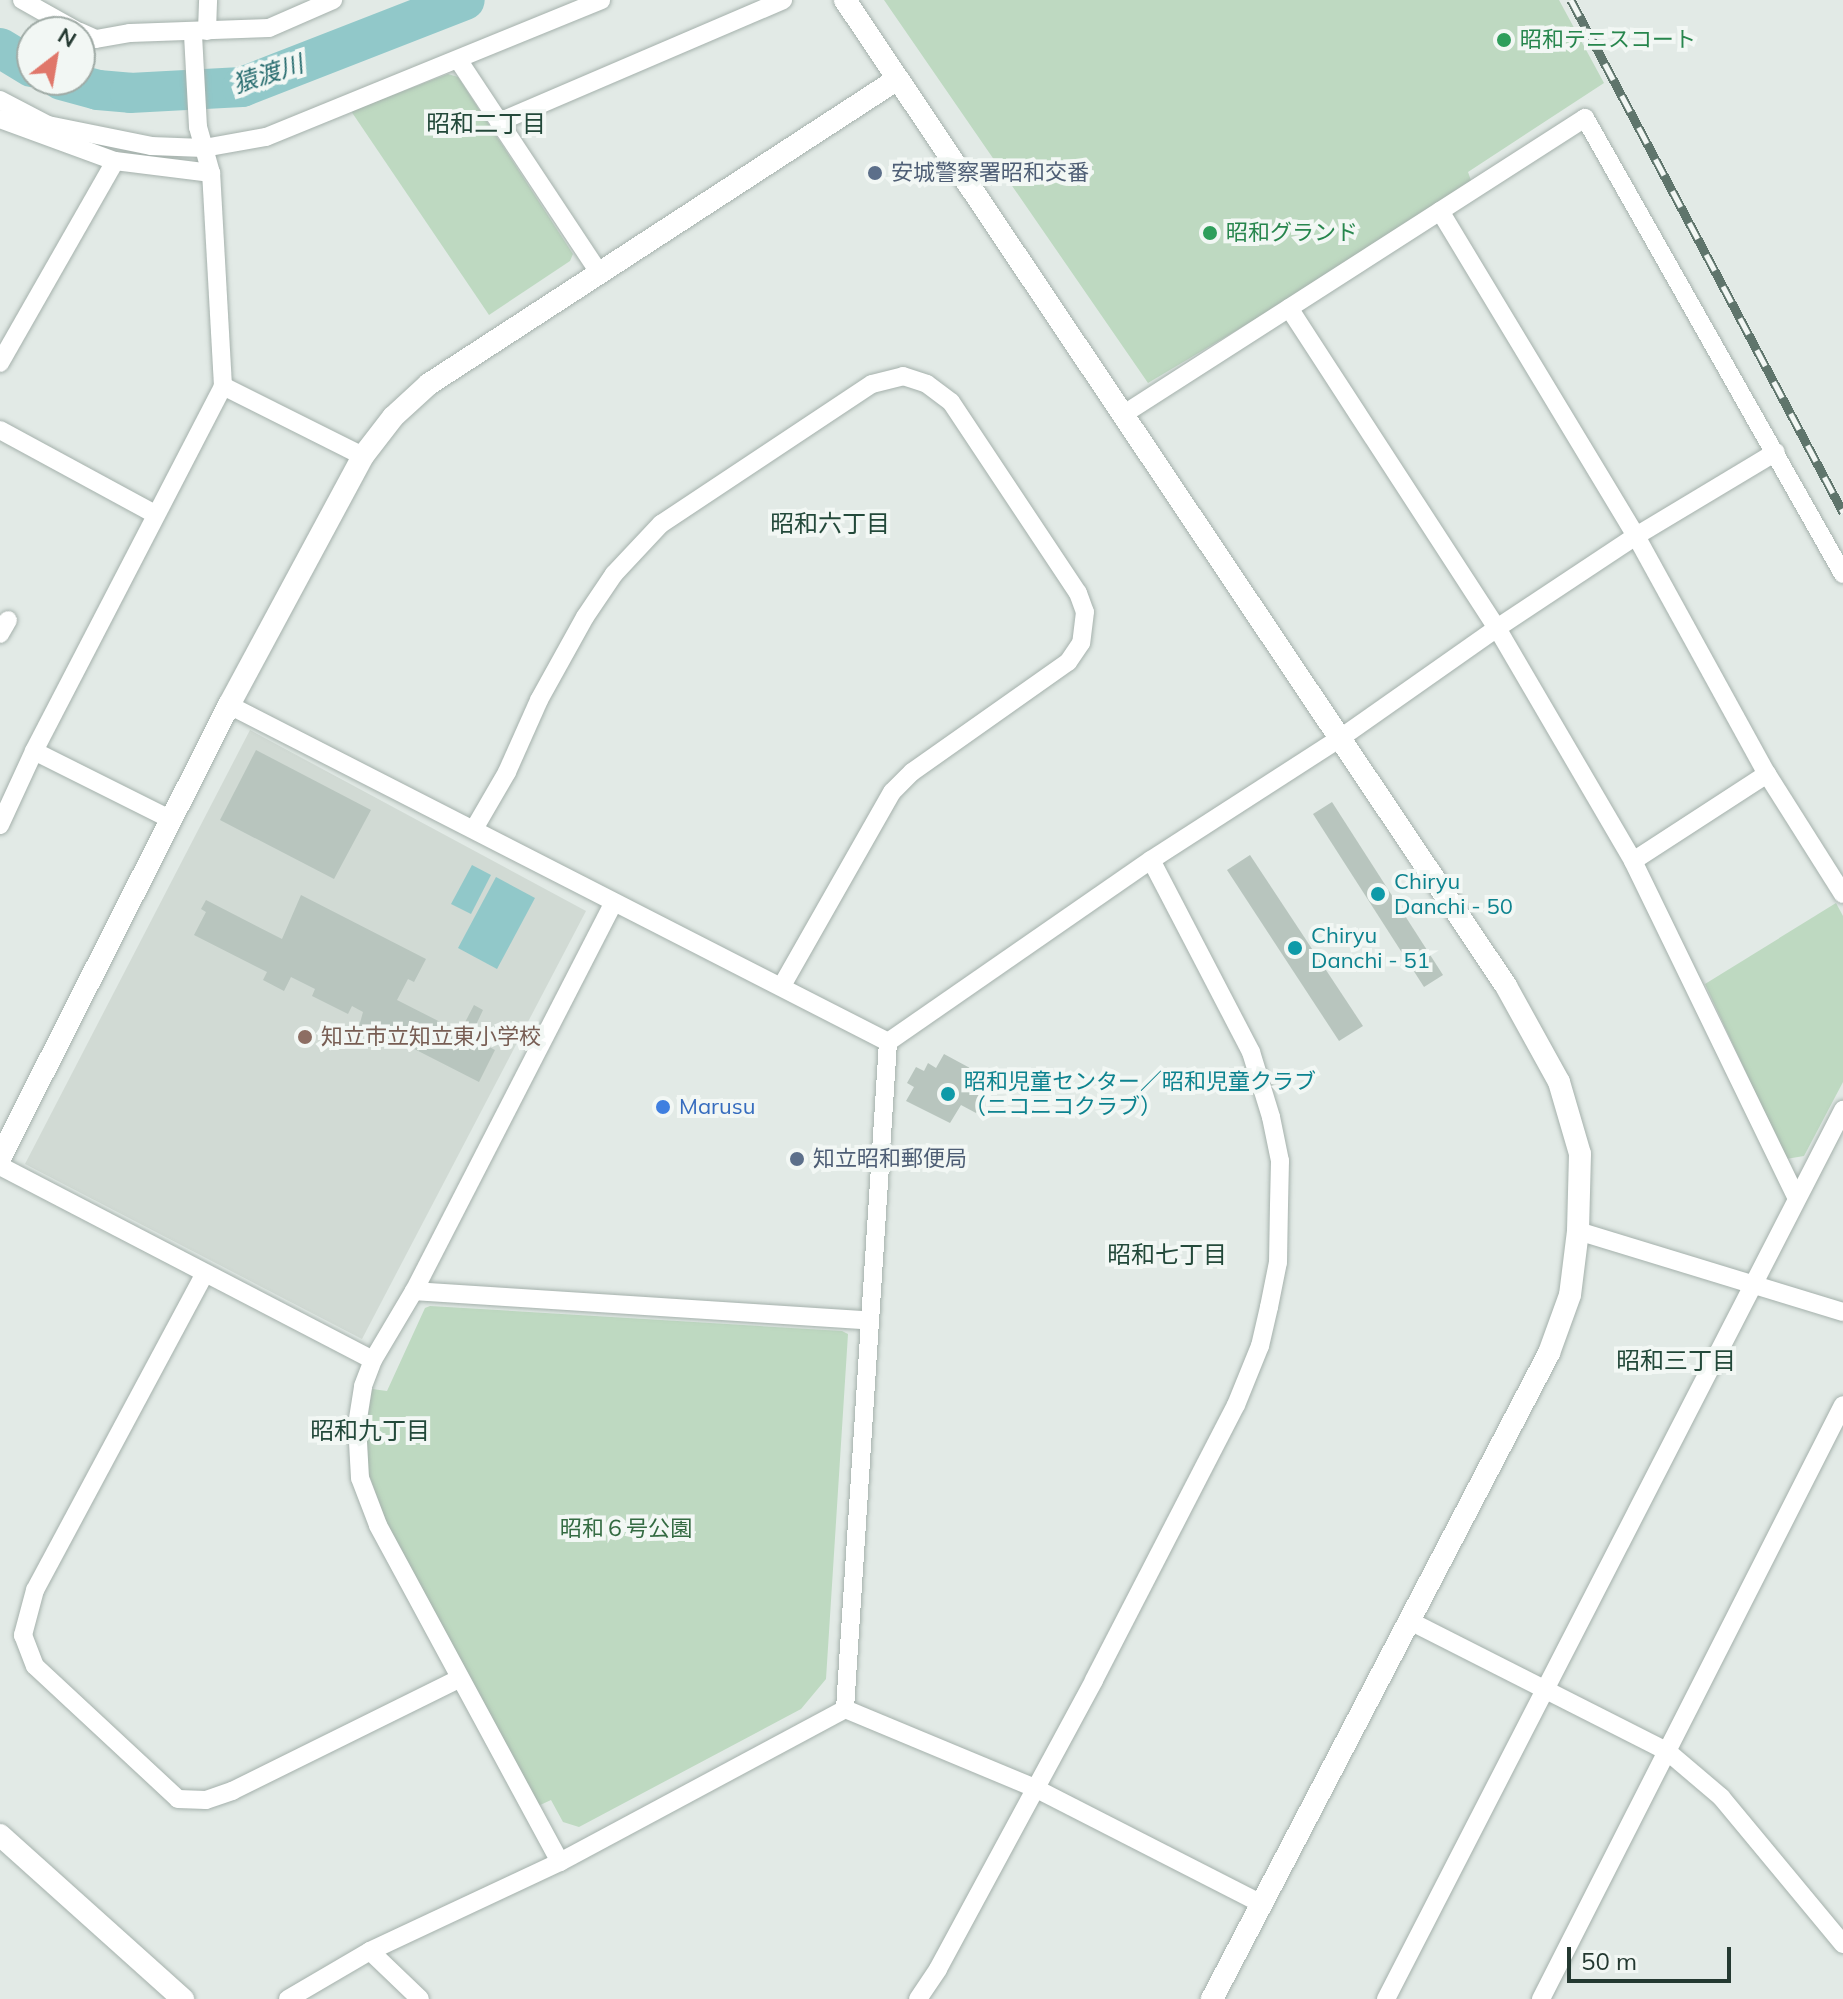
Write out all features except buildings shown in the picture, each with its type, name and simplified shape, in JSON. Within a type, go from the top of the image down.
[{"type":"street","points":[[22,0],[51,16]]},
{"type":"street","points":[[1,819],[223,386],[211,173],[198,127],[200,32],[208,0]]},
{"type":"street","points":[[96,39],[130,33],[269,28],[333,0]]},
{"type":"street","points":[[0,100],[48,125],[151,146],[204,148],[266,137],[320,112],[459,61],[601,0]]},
{"type":"street","points":[[499,122],[783,0]]},
{"type":"street","points":[[845,0],[896,80],[1342,737],[1506,986],[1559,1082],[1580,1154],[1578,1231],[1570,1295],[1549,1353],[1212,1999]]},
{"type":"street","points":[[459,61],[600,274]]},
{"type":"street","points":[[0,1158],[229,705],[363,456],[393,417],[429,384],[896,80]]},
{"type":"street","points":[[1124,414],[1585,118],[1843,574]]},
{"type":"street","points":[[0,119],[115,161],[211,173]]},
{"type":"street","points":[[0,363],[115,161]]},
{"type":"street","points":[[1440,211],[1636,536],[1767,774],[1843,894]]},
{"type":"street","points":[[1289,308],[1497,628],[1633,861],[1797,1198]]},
{"type":"street","points":[[474,829],[507,772],[539,700],[585,617],[614,574],[661,524],[872,384],[903,376],[927,384],[951,402],[1078,593],[1085,612],[1081,643],[1068,662],[912,772],[892,792],[781,987]]},
{"type":"street","points":[[223,386],[363,456]]},
{"type":"street","points":[[0,430],[155,514]]},
{"type":"street","points":[[888,1042],[1151,860],[1342,737],[1497,628],[1636,536],[1776,452]]},
{"type":"street","points":[[229,705],[888,1042]]},
{"type":"street","points":[[34,751],[170,819]]},
{"type":"street","points":[[1633,861],[1767,774]]},
{"type":"street","points":[[918,1999],[938,1969],[1035,1788],[1236,1405],[1260,1346],[1278,1262],[1280,1161],[1251,1052],[1151,860]]},
{"type":"street","points":[[560,1862],[378,1525],[360,1478],[357,1425],[363,1386],[373,1360],[414,1291],[614,902]]},
{"type":"street","points":[[845,1709],[888,1042]]},
{"type":"street","points":[[1386,1999],[1843,1110]]},
{"type":"street","points":[[0,1166],[204,1275],[373,1360]]},
{"type":"street","points":[[1578,1231],[1754,1282],[1843,1312]]},
{"type":"street","points":[[204,1275],[35,1590],[23,1635],[35,1666],[178,1799],[206,1800],[232,1791],[459,1679]]},
{"type":"street","points":[[414,1291],[868,1320]]},
{"type":"street","points":[[1541,1999],[1843,1405]]},
{"type":"street","points":[[1410,1621],[1668,1752],[1721,1797],[1843,1944]]},
{"type":"street","points":[[845,1709],[1035,1788],[1260,1903]]},
{"type":"street","points":[[288,1999],[370,1951],[560,1862],[845,1709]]},
{"type":"street","points":[[0,1835],[183,1999]]},
{"type":"street","points":[[370,1951],[420,1999]]},
{"type":"shaded area","name":"知立市立知立東小学校","points":[[250,730],[586,911],[362,1339],[25,1164]]},
{"type":"green space","name":"昭和グランド","points":[[884,0],[1559,0],[1604,83],[1468,172],[1474,189],[1148,383]]},
{"type":"green space","points":[[448,74],[458,77],[573,254],[570,261],[489,315],[351,111]]},
{"type":"green space","points":[[1836,903],[1843,916],[1843,1082],[1804,1156],[1786,1159],[1705,984]]},
{"type":"green space","name":"昭和６号公園","points":[[425,1308],[842,1331],[848,1334],[826,1679],[801,1709],[579,1827],[563,1822],[551,1800],[538,1806],[387,1524],[368,1472],[366,1429],[372,1389],[387,1391]]},
{"type":"water","points":[[472,865],[491,875],[471,914],[451,904]]},
{"type":"water","points":[[496,877],[535,898],[497,969],[458,948]]},
{"type":"waterway","name":"猿渡川","points":[[96,89],[130,93],[242,87],[465,0]]},
{"type":"waterway","name":"猿渡川","points":[[0,48],[16,58]]},
{"type":"railway","points":[[1571,0],[1843,512]]},
{"type":"place","name":"昭和テニスコート","points":[[1504,40]]},
{"type":"place","name":"安城警察署昭和交番","points":[[875,173]]},
{"type":"place","name":"昭和グランド","points":[[1210,233]]},
{"type":"place","name":"Chiryu Danchi - 50","points":[[1378,894]]},
{"type":"place","name":"Chiryu Danchi - 51","points":[[1295,948]]},
{"type":"place","name":"知立市立知立東小学校","points":[[305,1037]]},
{"type":"place","name":"昭和児童センター／昭和児童クラブ （ニコニコクラブ）","points":[[948,1094]]},
{"type":"place","name":"Marusu","points":[[663,1107]]},
{"type":"place","name":"知立昭和郵便局","points":[[797,1159]]},
{"type":"district","name":"昭和二丁目","points":[[486,124]]},
{"type":"district","name":"昭和六丁目","points":[[830,524]]},
{"type":"district","name":"昭和七丁目","points":[[1167,1255]]},
{"type":"district","name":"昭和三丁目","points":[[1676,1361]]},
{"type":"district","name":"昭和九丁目","points":[[370,1431]]}]
